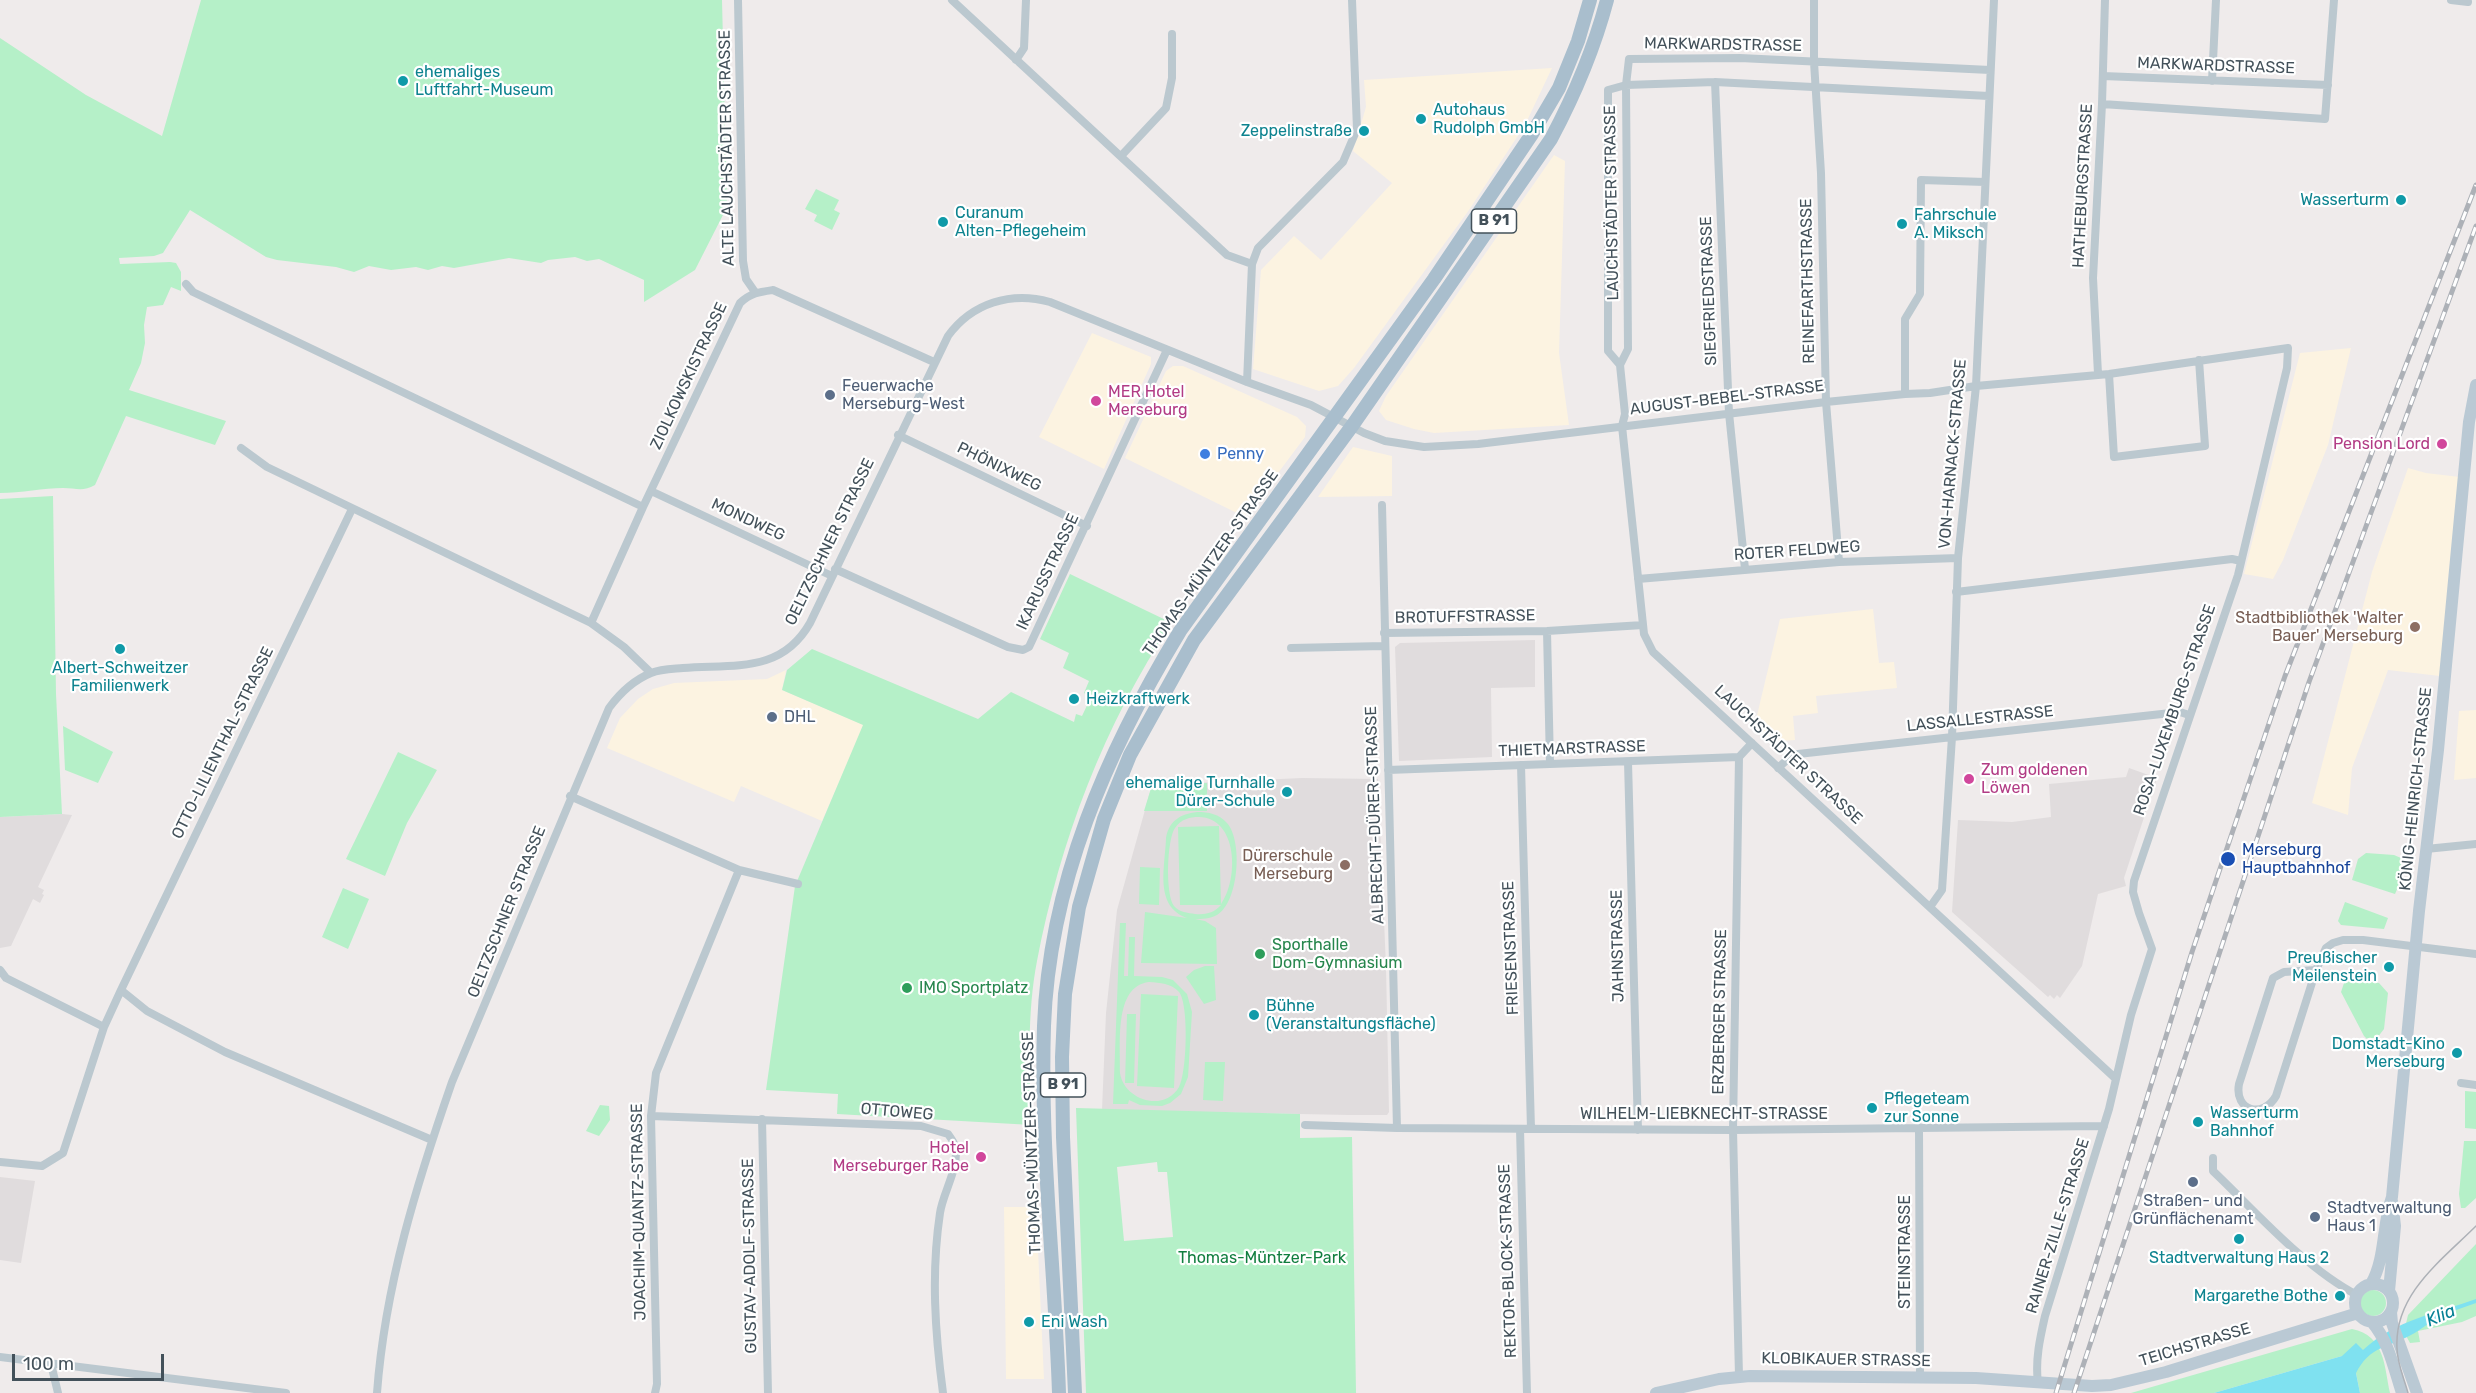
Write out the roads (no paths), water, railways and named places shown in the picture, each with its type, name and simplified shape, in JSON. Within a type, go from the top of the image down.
[{"type":"main road","name":"THOMAS-MÜNTZER-STRASSE","points":[[1059,1393],[1046,1137],[1044,1024],[1052,952],[1062,902],[1088,812],[1145,688],[1180,631],[1440,270],[1532,134],[1559,88],[1578,41],[1590,0]]},
{"type":"main road","name":"THOMAS-MÜNTZER-STRASSE","points":[[1075,1393],[1063,1137],[1062,1057],[1065,994],[1079,907],[1104,819],[1130,755],[1194,640],[1352,426],[1551,139],[1574,97],[1588,62],[1607,0]]},
{"type":"main road","name":"KÖNIG-HEINRICH-STRASSE","points":[[2371,1284],[2378,1268],[2384,1220],[2391,1197],[2426,849],[2471,460],[2476,385]]},
{"type":"main road","name":"KÖNIG-HEINRICH-STRASSE","points":[[2389,1291],[2395,1226],[2391,1197]]},
{"type":"main road","points":[[2391,1312],[2383,1320],[2372,1322],[2362,1318],[2355,1305],[2357,1295],[2360,1290],[2371,1284],[2381,1285],[2389,1291],[2394,1303],[2391,1312],[2392,1323],[2417,1393]]},
{"type":"main road","name":"TEICHSTRASSE","points":[[2038,1388],[2126,1383],[2358,1313]]},
{"type":"main road","points":[[2372,1322],[2389,1353],[2402,1393]]},
{"type":"main road","name":"KLOBIKAUER STRASSE","points":[[1656,1393],[1739,1376],[1920,1377],[2038,1388]]},
{"type":"street","name":"ALTE LAUCHSTÄDTER STRASSE","points":[[738,0],[742,261],[746,279],[755,292]]},
{"type":"street","points":[[952,0],[1227,255],[1252,264]]},
{"type":"street","points":[[1016,60],[1024,48],[1026,0]]},
{"type":"street","points":[[1247,382],[1252,264],[1258,248],[1343,162],[1356,129],[1352,0]]},
{"type":"street","name":"REINEFARTHSTRASSE","points":[[1814,0],[1814,62],[1821,173],[1826,402],[1839,562]]},
{"type":"street","name":"VON-HARNACK-STRASSE","points":[[1930,907],[1942,890],[1952,737],[1958,558],[1976,386],[1994,0]]},
{"type":"street","name":"HATHEBURGSTRASSE","points":[[2098,374],[2093,278],[2105,0]]},
{"type":"street","points":[[2212,81],[2216,0]]},
{"type":"street","points":[[2102,104],[2325,119],[2334,0]]},
{"type":"street","points":[[2451,0],[2468,2]]},
{"type":"street","points":[[1121,156],[1166,108],[1173,78],[1172,34]]},
{"type":"street","name":"MARKWARDSTRASSE","points":[[1626,85],[1629,59],[1740,58],[1990,70]]},
{"type":"street","name":"MARKWARDSTRASSE","points":[[2103,76],[2328,84]]},
{"type":"street","points":[[1626,85],[1714,82],[1989,96]]},
{"type":"street","name":"SIEGFRIEDSTRASSE","points":[[1714,82],[1729,413],[1745,569]]},
{"type":"street","name":"LAUCHSTÄDTER STRASSE","points":[[1620,365],[1608,351],[1608,90],[1626,85],[1628,349],[1620,365],[1625,414],[1622,426],[1643,625],[1647,641],[1653,652],[2115,1078]]},
{"type":"street","points":[[1905,394],[1905,319],[1920,294],[1921,180],[1985,182]]},
{"type":"street","points":[[186,284],[192,292],[643,507]]},
{"type":"street","points":[[755,292],[773,290],[934,362]]},
{"type":"street","name":"ZIOLKOWSKISTRASSE","points":[[591,623],[643,507],[740,303],[755,292]]},
{"type":"street","name":"OELTZSCHNER STRASSE","points":[[377,1393],[391,1287],[405,1226],[432,1140],[452,1082],[570,796],[609,708],[631,685],[651,673],[678,668],[747,665],[776,657],[790,648],[806,630],[934,362],[948,336],[968,315],[1000,300],[1018,297],[1050,302],[1247,382],[1292,397],[1352,426]]},
{"type":"street","name":"AUGUST-BEBEL-STRASSE","points":[[1352,426],[1385,441],[1432,447],[1478,444],[1826,402],[2109,374],[2288,348]]},
{"type":"street","name":"ROSA-LUXEMBURG-STRASSE","points":[[2115,1078],[2131,1015],[2152,949],[2133,892],[2134,881],[2241,561],[2287,368],[2288,348]]},
{"type":"street","name":"IKARUSSTRASSE","points":[[834,572],[1008,647],[1023,650],[1029,647],[1167,350]]},
{"type":"street","points":[[2109,374],[2114,457],[2205,446],[2199,360]]},
{"type":"street","name":"PHÖNIXWEG","points":[[898,435],[1087,526]]},
{"type":"street","points":[[241,448],[267,467],[591,623],[624,646],[651,673]]},
{"type":"street","name":"MONDWEG","points":[[651,491],[834,572]]},
{"type":"street","name":"ALBRECHT-DÜRER-STRASSE","points":[[1382,505],[1397,1128]]},
{"type":"street","name":"OTTO-LILIENTHAL-STRASSE","points":[[0,1161],[42,1166],[63,1154],[104,1027],[352,509]]},
{"type":"street","name":"ROTER FELDWEG","points":[[1638,579],[1839,562],[1958,558]]},
{"type":"street","points":[[1956,592],[2232,560],[2241,561]]},
{"type":"street","name":"BROTUFFSTRASSE","points":[[1384,633],[1547,631],[1643,625]]},
{"type":"street","name":"BROTUFFSTRASSE","points":[[1547,631],[1550,764]]},
{"type":"street","points":[[1291,648],[1384,646]]},
{"type":"street","name":"LASSALLESTRASSE","points":[[1778,768],[1798,754],[2180,712],[2189,715]]},
{"type":"street","points":[[1738,757],[1752,743]]},
{"type":"street","name":"THIETMARSTRASSE","points":[[1388,770],[1738,757]]},
{"type":"street","name":"ERZBERGER STRASSE","points":[[1738,757],[1733,1130],[1739,1376]]},
{"type":"street","name":"JAHNSTRASSE","points":[[1628,762],[1638,1130]]},
{"type":"street","name":"FRIESENSTRASSE","points":[[1521,765],[1531,1129]]},
{"type":"street","points":[[570,796],[739,870],[798,884]]},
{"type":"street","points":[[2426,849],[2476,844]]},
{"type":"street","name":"JOACHIM-QUANTZ-STRASSE","points":[[655,1393],[657,1384],[651,1116],[656,1073],[739,870]]},
{"type":"street","points":[[2316,970],[2284,972],[2273,978],[2239,1084],[2238,1096],[2243,1106],[2254,1109],[2264,1108],[2276,1096],[2316,970],[2326,948],[2332,943],[2343,940],[2363,940],[2476,954]]},
{"type":"street","points":[[0,970],[6,978],[104,1027]]},
{"type":"street","points":[[121,990],[147,1011],[225,1052],[432,1140]]},
{"type":"street","name":"RAINER-ZILLE-STRASSE","points":[[2038,1388],[2036,1370],[2038,1345],[2045,1316],[2104,1126],[2115,1078]]},
{"type":"street","points":[[2461,1083],[2476,1085]]},
{"type":"street","name":"OTTOWEG","points":[[651,1116],[921,1126],[948,1134],[955,1145],[955,1157],[940,1215],[934,1297],[935,1332],[943,1393]]},
{"type":"street","name":"GUSTAV-ADOLF-STRASSE","points":[[762,1119],[768,1393]]},
{"type":"street","name":"WILHELM-LIEBKNECHT-STRASSE","points":[[1305,1125],[1638,1130],[2104,1126]]},
{"type":"street","name":"STEINSTRASSE","points":[[1919,1127],[1920,1377]]},
{"type":"street","name":"REKTOR-BLOCK-STRASSE","points":[[1520,1129],[1527,1393]]},
{"type":"street","points":[[2213,1158],[2213,1171],[2266,1222],[2331,1281],[2357,1295]]},
{"type":"street","points":[[0,1357],[286,1393]]},
{"type":"street","points":[[51,1364],[58,1393]]},
{"type":"street","points":[[213,1383],[213,1393]]},
{"type":"water","points":[[2476,1299],[2476,1303],[2439,1316],[2440,1318],[2415,1333],[2373,1353],[2361,1364],[2356,1373],[2360,1393],[2214,1393],[2342,1356],[2356,1343],[2363,1350],[2375,1340],[2403,1324]]},
{"type":"tram line","points":[[2408,1393],[2397,1354],[2398,1329],[2403,1311],[2423,1279],[2435,1265],[2476,1226]]},
{"type":"railway","points":[[2056,1393],[2192,952],[2285,676],[2476,185]]},
{"type":"railway","points":[[2074,1393],[2309,682],[2476,226]]},
{"type":"place","name":"ehemaliges Luftfahrt-Museum","points":[[403,81]]},
{"type":"place","name":"Autohaus Rudolph GmbH","points":[[1421,119]]},
{"type":"place","name":"Zeppelinstraße","points":[[1364,131]]},
{"type":"place","name":"Wasserturm","points":[[2401,200]]},
{"type":"place","name":"Curanum Alten-Pflegeheim","points":[[943,222]]},
{"type":"place","name":"Fahrschule A. Miksch","points":[[1902,224]]},
{"type":"place","name":"Feuerwache Merseburg-West","points":[[830,395]]},
{"type":"place","name":"MER Hotel Merseburg","points":[[1096,401]]},
{"type":"place","name":"Pension Lord","points":[[2442,444]]},
{"type":"place","name":"Penny","points":[[1205,454]]},
{"type":"place","name":"Stadtbibliothek 'Walter Bauer' Merseburg","points":[[2415,627]]},
{"type":"place","name":"Albert-Schweitzer Familienwerk","points":[[120,649]]},
{"type":"place","name":"Heizkraftwerk","points":[[1074,699]]},
{"type":"place","name":"DHL","points":[[772,717]]},
{"type":"place","name":"Zum goldenen Löwen","points":[[1969,779]]},
{"type":"place","name":"ehemalige Turnhalle Dürer-Schule","points":[[1287,792]]},
{"type":"place","name":"Merseburg Hauptbahnhof","points":[[2228,859]]},
{"type":"place","name":"Dürerschule Merseburg","points":[[1345,865]]},
{"type":"place","name":"Sporthalle Dom-Gymnasium","points":[[1260,954]]},
{"type":"place","name":"Preußischer Meilenstein","points":[[2389,967]]},
{"type":"place","name":"IMO Sportplatz","points":[[907,988]]},
{"type":"place","name":"Bühne (Veranstaltungsfläche)","points":[[1254,1015]]},
{"type":"place","name":"Domstadt-Kino Merseburg","points":[[2457,1053]]},
{"type":"place","name":"Pflegeteam zur Sonne","points":[[1872,1108]]},
{"type":"place","name":"Wasserturm Bahnhof","points":[[2198,1122]]},
{"type":"place","name":"Hotel Merseburger Rabe","points":[[981,1157]]},
{"type":"place","name":"Straßen- und Grünflächenamt","points":[[2193,1182]]},
{"type":"place","name":"Stadtverwaltung Haus 1","points":[[2315,1217]]},
{"type":"place","name":"Stadtverwaltung Haus 2","points":[[2239,1239]]},
{"type":"place","name":"Margarethe Bothe","points":[[2340,1296]]},
{"type":"place","name":"Eni Wash","points":[[1029,1322]]},
{"type":"park label","name":"Thomas-Müntzer-Park","points":[[1262,1258]]},
{"type":"water label","name":"Klia","points":[[2441,1316]]}]
